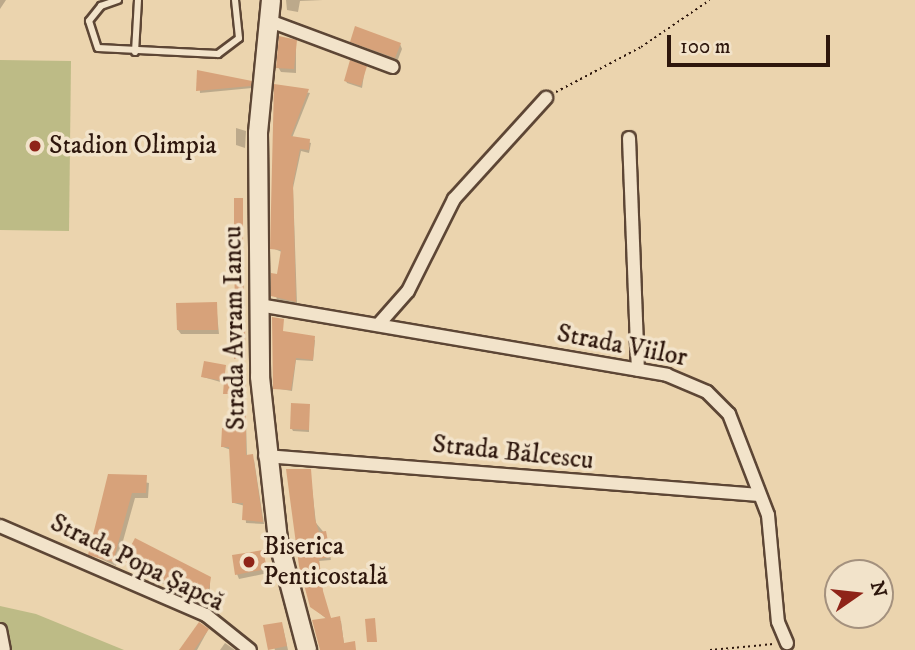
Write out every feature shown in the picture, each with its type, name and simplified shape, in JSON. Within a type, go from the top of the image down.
[{"type":"main road","name":"Strada Avram Iancu","points":[[271,0],[258,121],[259,305],[265,456],[286,578],[307,650]]},
{"type":"street","points":[[267,20],[393,66]]},
{"type":"street","points":[[378,325],[408,292],[454,199],[546,99]]},
{"type":"street","points":[[629,138],[638,370]]},
{"type":"street","name":"Strada Viilor","points":[[259,305],[688,380],[720,401],[756,495],[768,515],[778,622],[787,643]]},
{"type":"street","name":"Strada Bălcescu","points":[[265,456],[756,495]]},
{"type":"street","name":"Strada Popa Șapcă","points":[[0,526],[206,615],[250,650]]},
{"type":"street","points":[[0,630],[4,650]]},
{"type":"lane","points":[[118,0],[95,10],[88,31],[98,48],[135,52],[228,51],[239,33],[235,0]]},
{"type":"lane","points":[[135,52],[138,0]]},
{"type":"path","points":[[546,99],[710,0]]},
{"type":"path","points":[[710,650],[787,643]]},
{"type":"shaded area","name":"Stadion Olimpia","points":[[0,60],[71,61],[69,231],[0,230]]},
{"type":"shaded area","points":[[0,606],[36,614],[124,650],[0,650]]},
{"type":"building","points":[[355,26],[401,43],[395,58],[350,42]]},
{"type":"building","points":[[279,36],[297,40],[294,69],[276,68]]},
{"type":"building","points":[[350,60],[367,66],[361,86],[344,81]]},
{"type":"building","points":[[197,70],[252,81],[251,86],[196,91]]},
{"type":"building","points":[[274,84],[309,89],[291,136],[310,139],[309,150],[300,149],[293,184],[296,302],[271,296],[271,273],[277,274],[281,250],[270,249]]},
{"type":"building","points":[[234,198],[243,198],[243,243],[234,243]]},
{"type":"building","points":[[234,261],[243,261],[244,304],[235,304]]},
{"type":"building","points":[[217,302],[218,330],[177,330],[176,303]]},
{"type":"building","points":[[272,317],[284,319],[283,331],[315,336],[313,360],[296,358],[291,390],[273,389]]},
{"type":"building","points":[[233,330],[245,330],[246,359],[234,359]]},
{"type":"building","points":[[204,361],[226,365],[224,381],[201,377]]},
{"type":"building","points":[[224,381],[246,382],[246,455],[253,454],[263,522],[242,520],[243,503],[232,503],[229,447],[221,447],[222,428],[234,428],[235,394],[223,394]]},
{"type":"building","points":[[291,403],[310,404],[309,430],[290,429]]},
{"type":"building","points":[[286,469],[311,469],[315,519],[319,532],[326,531],[331,557],[319,559],[323,591],[331,618],[340,616],[344,643],[355,641],[356,650],[320,650],[312,620],[326,618],[310,607],[299,566]]},
{"type":"building","points":[[108,474],[147,475],[146,493],[132,493],[113,562],[88,555]]},
{"type":"building","points":[[135,538],[211,577],[207,603],[123,561]]},
{"type":"building","name":"Biserica Penticostală","points":[[263,550],[267,569],[235,575],[232,555]]},
{"type":"building","points":[[375,618],[377,642],[367,642],[365,619]]},
{"type":"building","points":[[199,622],[209,629],[194,650],[179,650]]},
{"type":"building","points":[[282,622],[287,646],[268,650],[263,625]]},
{"type":"place","name":"Stadion Olimpia","points":[[35,146]]},
{"type":"place","name":"Biserica Penticostală","points":[[249,562]]}]
